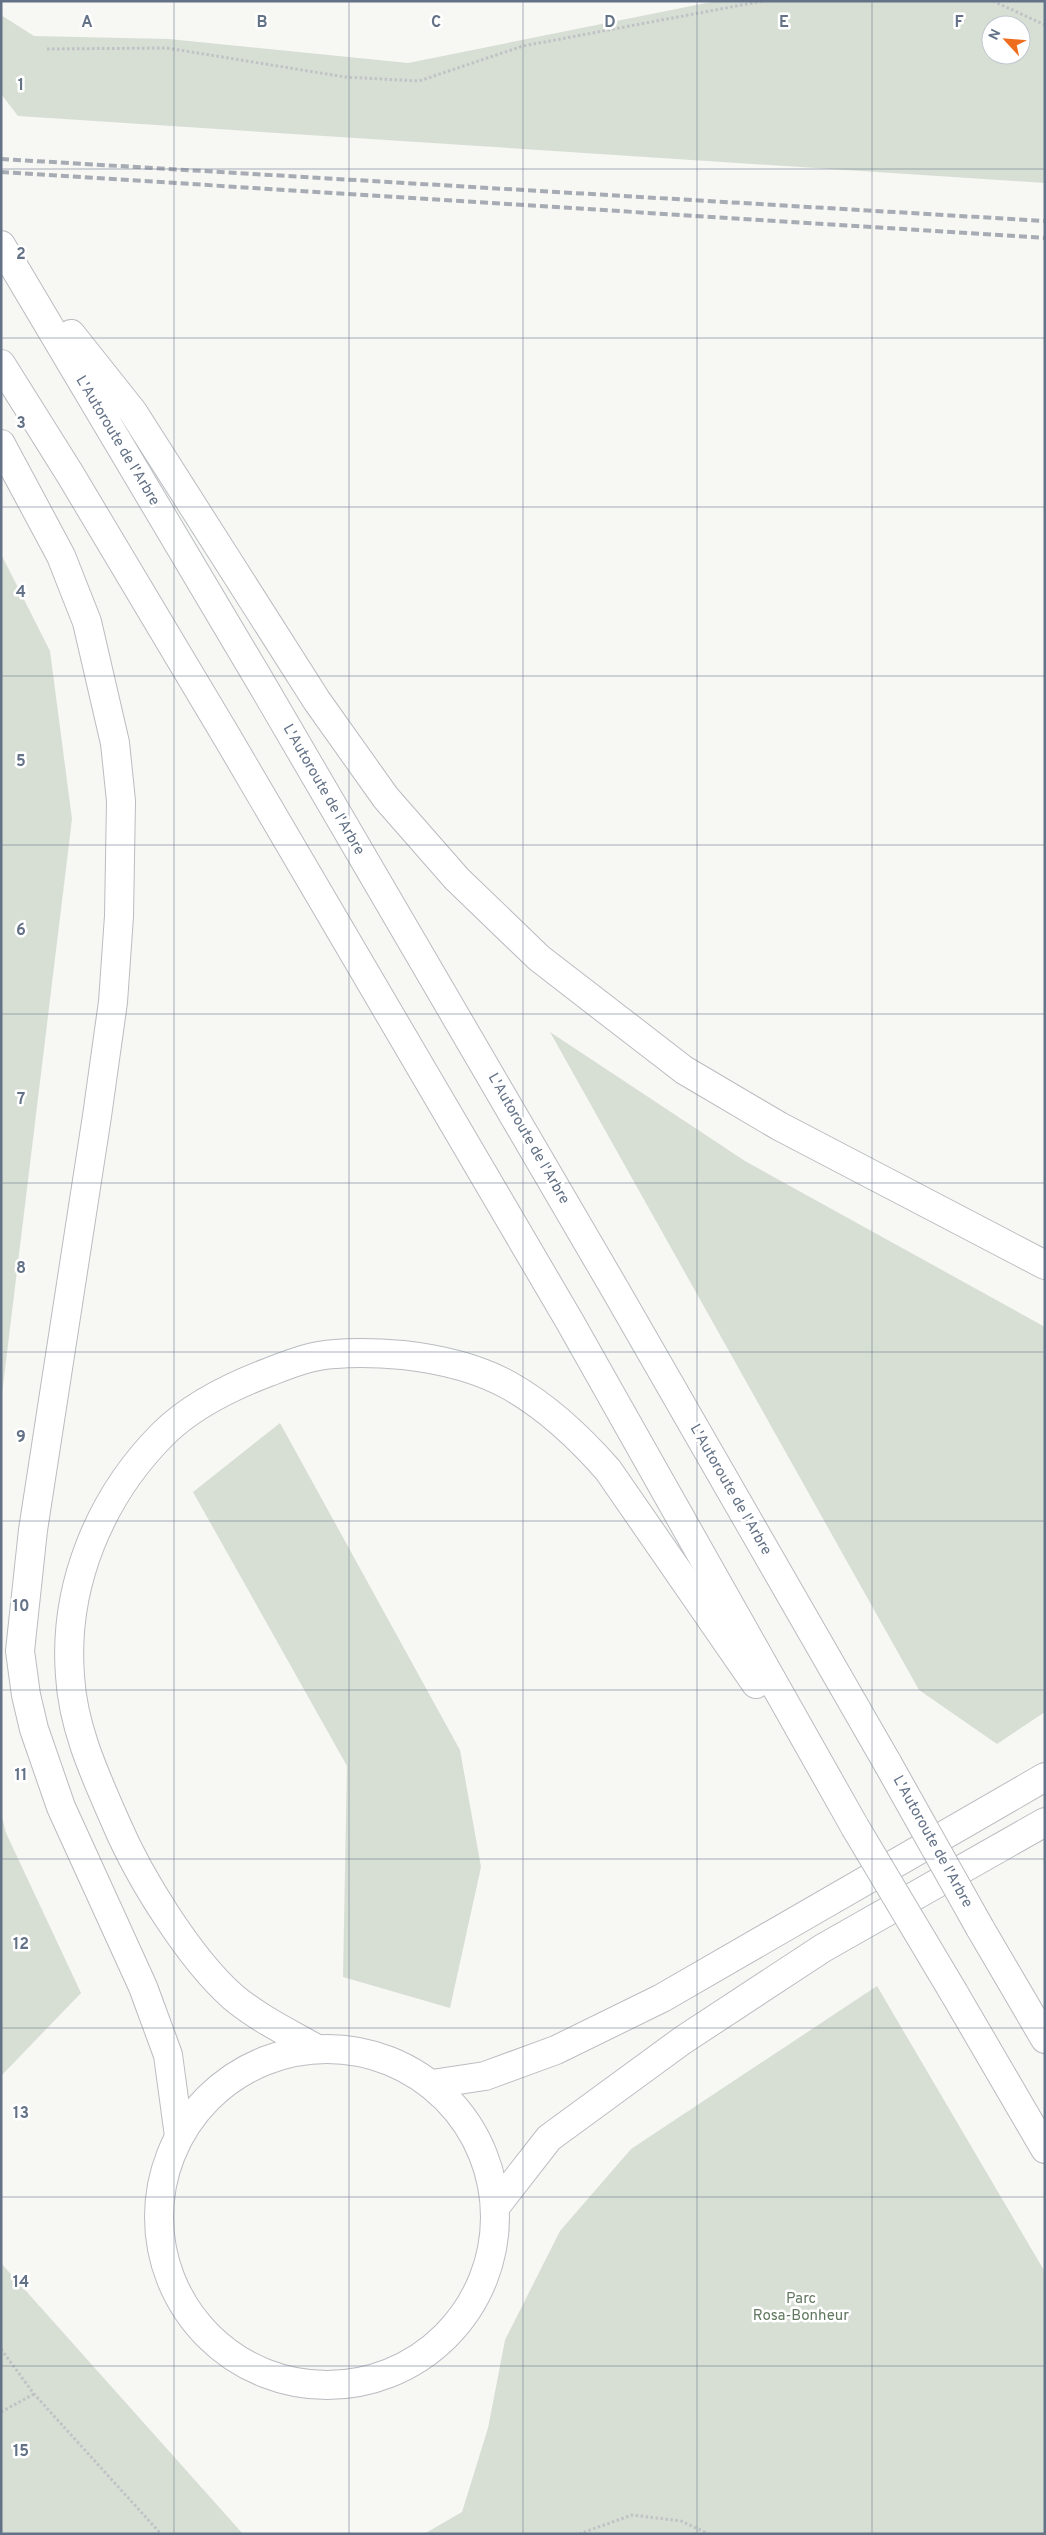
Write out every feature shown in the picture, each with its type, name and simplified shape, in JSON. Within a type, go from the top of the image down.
[{"type":"main road","points":[[4,249],[133,412],[317,701],[386,798],[457,879],[539,958],[684,1070],[779,1126],[1045,1264]]},
{"type":"main road","name":"L'Autoroute de l'Arbre","points":[[4,249],[596,1256],[1045,2039]]},
{"type":"main road","points":[[1,364],[70,474],[227,737],[565,1313],[856,1827],[1045,2149]]},
{"type":"main road","points":[[1,444],[61,556],[87,622],[115,743],[121,800],[119,916],[112,1002],[98,1116],[33,1530],[20,1651],[34,1729],[61,1807],[143,1987],[168,2055],[179,2136]]},
{"type":"main road","points":[[317,2049],[258,2015],[232,1996],[172,1924],[125,1845],[96,1778],[77,1727],[70,1676],[70,1626],[78,1579],[90,1544],[113,1498],[164,1433],[224,1390],[299,1361],[333,1354],[382,1353],[428,1358],[471,1370],[509,1386],[584,1442],[608,1470],[856,1827]]},
{"type":"main road","points":[[432,2084],[485,2076],[556,2050],[662,1998],[1045,1777]]},
{"type":"main road","points":[[496,2206],[549,2138],[683,2040],[823,1948],[1045,1822]]},
{"type":"main road","points":[[317,2049],[348,2050],[378,2056],[406,2068],[432,2084],[453,2104],[470,2126],[483,2151],[492,2178],[496,2206],[494,2243],[484,2279],[468,2311],[444,2339],[415,2362],[381,2377],[345,2385],[309,2386],[273,2378],[240,2362],[210,2340],[187,2312],[170,2279],[160,2244],[159,2207],[166,2170],[179,2136],[199,2108],[223,2084],[252,2066],[284,2054],[317,2049]]},
{"type":"path","points":[[47,49],[167,48],[345,77],[419,81],[523,46],[763,1]]},
{"type":"path","points":[[993,1],[1045,24]]},
{"type":"path","points":[[1,2349],[34,2394],[160,2534]]},
{"type":"path","points":[[1,2412],[34,2394]]},
{"type":"path","points":[[579,2534],[584,2530],[632,2515],[681,2521],[709,2534]]},
{"type":"green space","points":[[716,1],[1045,1],[1045,183],[18,116],[1,94],[1,15],[34,36],[169,39],[408,63]]},
{"type":"green space","points":[[1,554],[50,651],[72,819],[1,1402]]},
{"type":"green space","points":[[550,1032],[745,1161],[1045,1327],[1045,1712],[997,1744],[919,1690]]},
{"type":"green space","points":[[280,1423],[460,1750],[481,1867],[450,2008],[343,1977],[347,1766],[193,1492]]},
{"type":"green space","points":[[1,1813],[6,1833],[81,1993],[1,2076]]},
{"type":"green space","name":"Parc Rosa-Bonheur","points":[[877,1986],[1045,2272],[1045,2534],[424,2534],[462,2512],[488,2428],[505,2340],[560,2231],[631,2149]]},
{"type":"green space","points":[[1,2263],[243,2534],[1,2534]]},
{"type":"railway","points":[[1,159],[1045,221]]},
{"type":"railway","points":[[1,172],[1045,238]]}]
